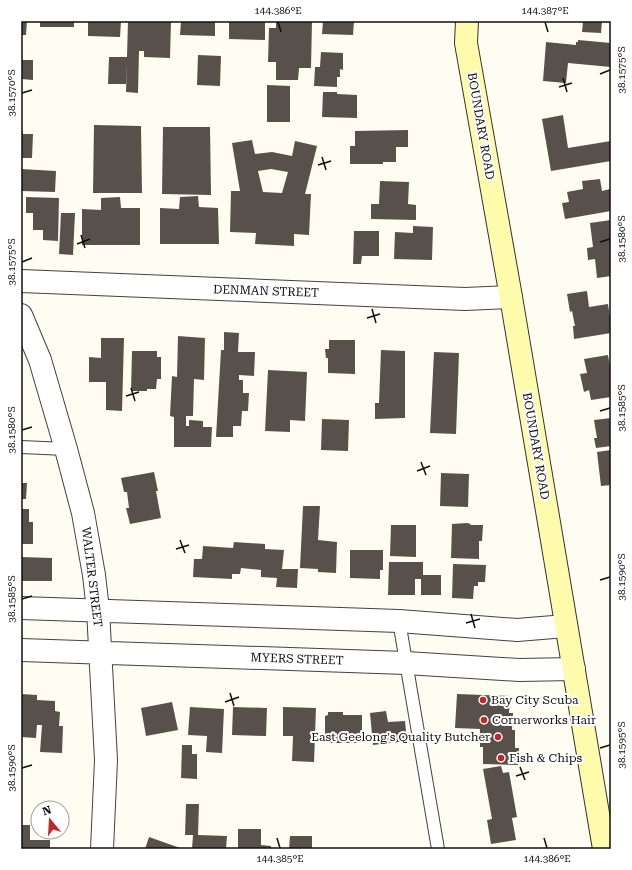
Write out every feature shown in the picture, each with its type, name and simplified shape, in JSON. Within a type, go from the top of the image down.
[{"type":"main road","name":"BOUNDARY ROAD","points":[[454,21],[466,43]]},
{"type":"main road","name":"BOUNDARY ROAD","points":[[467,21],[466,43],[511,297],[604,849]]},
{"type":"street","name":"DENMAN STREET","points":[[21,281],[465,299],[511,297]]},
{"type":"street","name":"WALTER STREET","points":[[21,315],[40,360],[66,449],[83,513],[94,575],[98,610],[106,760],[102,849]]},
{"type":"street","points":[[21,608],[399,621],[517,630],[566,626]]},
{"type":"street","name":"MYERS STREET","points":[[21,650],[406,663],[518,670],[574,669]]},
{"type":"lane","points":[[21,447],[66,449]]},
{"type":"lane","points":[[399,621],[438,849]]},
{"type":"building","points":[[21,21],[27,21],[26,35],[21,35]]},
{"type":"building","points":[[40,21],[74,21],[74,27],[40,27]]},
{"type":"building","points":[[88,21],[121,21],[120,37],[88,36]]},
{"type":"building","points":[[128,21],[171,21],[170,58],[144,57],[144,51],[139,51],[138,93],[126,92]]},
{"type":"building","points":[[181,21],[215,21],[215,36],[180,35]]},
{"type":"building","points":[[229,21],[265,21],[265,40],[229,39]]},
{"type":"building","points":[[276,21],[312,21],[311,68],[299,68],[298,80],[276,80],[276,62],[268,62],[269,28],[276,28]]},
{"type":"building","points":[[323,21],[354,21],[353,35],[322,34]]},
{"type":"building","points":[[583,21],[602,21],[601,33],[582,32]]},
{"type":"building","points":[[578,40],[611,43],[611,67],[568,63],[566,83],[543,81],[546,42],[576,45]]},
{"type":"building","points":[[321,52],[343,53],[343,70],[340,69],[340,77],[337,77],[337,87],[314,86],[315,67],[320,67]]},
{"type":"building","points":[[198,55],[221,56],[220,86],[197,85]]},
{"type":"building","points":[[109,57],[127,57],[126,84],[108,84]]},
{"type":"building","points":[[21,60],[33,60],[33,80],[21,79]]},
{"type":"building","points":[[267,85],[290,86],[290,122],[267,122]]},
{"type":"building","points":[[323,92],[337,92],[337,94],[357,95],[357,118],[322,117]]},
{"type":"building","points":[[563,115],[568,148],[611,141],[611,161],[551,171],[542,119]]},
{"type":"building","points":[[94,125],[141,126],[142,193],[93,193]]},
{"type":"building","points":[[163,127],[210,127],[211,195],[162,194]]},
{"type":"building","points":[[408,130],[408,147],[396,147],[396,162],[383,162],[383,164],[350,164],[350,146],[355,146],[355,131]]},
{"type":"building","points":[[21,131],[23,131],[23,134],[33,134],[32,158],[21,158]]},
{"type":"building","points":[[252,140],[255,154],[272,152],[292,156],[295,141],[317,146],[305,194],[311,194],[309,235],[294,234],[294,246],[255,244],[256,233],[230,232],[231,191],[240,191],[232,143]],"holes":[[[271,169],[288,172],[282,193],[263,192],[258,171]]]},
{"type":"building","points":[[21,169],[56,171],[55,192],[21,191]]},
{"type":"building","points":[[600,179],[602,191],[610,189],[611,211],[565,219],[562,203],[569,202],[567,192],[583,189],[582,181]]},
{"type":"building","points":[[380,181],[409,182],[408,204],[416,205],[416,220],[371,219],[371,204],[379,204]]},
{"type":"building","points":[[198,196],[199,207],[218,208],[219,244],[160,244],[160,208],[179,209],[180,197]]},
{"type":"building","points":[[26,197],[59,198],[58,241],[43,240],[43,230],[33,230],[33,213],[26,213]]},
{"type":"building","points":[[120,197],[121,208],[140,208],[140,245],[82,245],[82,209],[101,210],[101,198]]},
{"type":"building","points":[[61,213],[75,213],[73,255],[59,254]]},
{"type":"building","points":[[611,220],[611,276],[597,278],[595,259],[588,260],[587,248],[593,247],[590,223]]},
{"type":"building","points":[[413,226],[433,227],[432,260],[394,259],[395,232],[413,233]]},
{"type":"building","points":[[354,231],[379,231],[379,256],[362,256],[361,264],[353,264]]},
{"type":"building","points":[[587,291],[589,307],[608,304],[611,333],[574,339],[573,326],[575,326],[572,311],[570,312],[567,294]]},
{"type":"building","points":[[224,332],[239,333],[238,352],[255,352],[254,376],[239,375],[239,380],[243,380],[243,393],[249,393],[248,411],[242,411],[241,426],[233,426],[233,437],[216,437],[221,350],[224,350]]},
{"type":"building","points":[[178,336],[205,338],[204,380],[194,379],[193,416],[186,416],[186,426],[189,426],[189,420],[203,421],[203,427],[212,427],[211,447],[174,447],[174,417],[170,416],[172,376],[177,377]]},
{"type":"building","points":[[101,338],[124,338],[122,411],[106,410],[106,382],[89,382],[89,357],[101,358]]},
{"type":"building","points":[[329,340],[355,340],[355,374],[328,373],[328,358],[326,358],[325,349],[329,349]]},
{"type":"building","points":[[381,350],[405,351],[405,418],[375,419],[375,403],[379,403]]},
{"type":"building","points":[[132,351],[157,351],[157,357],[161,357],[161,379],[157,379],[156,389],[147,389],[147,391],[131,391]]},
{"type":"building","points":[[434,352],[459,353],[456,434],[430,433]]},
{"type":"building","points":[[608,355],[611,373],[611,397],[591,400],[589,390],[584,392],[580,374],[587,373],[584,359]]},
{"type":"building","points":[[268,370],[307,372],[305,421],[290,420],[290,432],[265,431]]},
{"type":"building","points":[[611,418],[611,446],[596,448],[594,438],[597,438],[594,420]]},
{"type":"building","points":[[322,419],[349,420],[348,451],[321,450]]},
{"type":"building","points":[[611,450],[611,485],[601,486],[597,452]]},
{"type":"building","points":[[154,472],[161,518],[130,524],[126,508],[129,508],[127,492],[124,492],[121,478]]},
{"type":"building","points":[[441,473],[469,474],[468,507],[440,506]]},
{"type":"building","points":[[21,483],[27,483],[26,499],[21,499]]},
{"type":"building","points":[[303,506],[320,506],[318,540],[337,542],[336,573],[318,572],[318,569],[300,568]]},
{"type":"building","points":[[21,509],[29,509],[29,522],[33,522],[33,544],[21,544]]},
{"type":"building","points":[[452,524],[471,524],[470,525],[483,525],[482,541],[479,541],[479,559],[451,558]]},
{"type":"building","points":[[391,525],[416,525],[416,557],[390,556]]},
{"type":"building","points":[[234,542],[265,544],[265,549],[284,550],[282,569],[298,569],[297,588],[276,587],[277,578],[261,577],[261,570],[241,568],[240,574],[232,574],[232,579],[193,577],[194,559],[202,559],[203,546],[233,548]]},
{"type":"building","points":[[350,550],[383,550],[383,570],[380,570],[380,579],[350,578]]},
{"type":"building","points":[[21,557],[52,558],[52,581],[21,581]]},
{"type":"building","points":[[389,562],[423,562],[423,575],[441,575],[441,595],[421,595],[421,579],[415,579],[415,595],[388,595]]},
{"type":"building","points":[[453,564],[486,565],[485,582],[478,582],[478,586],[474,586],[473,599],[452,598]]},
{"type":"building","points":[[21,694],[37,695],[37,700],[55,701],[55,711],[60,712],[59,726],[63,726],[62,753],[40,752],[42,725],[37,725],[36,738],[21,737]]},
{"type":"building","points":[[457,694],[510,696],[509,713],[513,713],[512,730],[515,730],[515,748],[519,748],[518,765],[483,764],[483,747],[480,747],[480,729],[455,728]]},
{"type":"building","points":[[172,702],[178,730],[146,736],[141,708]]},
{"type":"building","points":[[190,707],[224,709],[222,753],[206,752],[207,736],[188,735]]},
{"type":"building","points":[[233,707],[267,708],[266,736],[232,735]]},
{"type":"building","points":[[283,707],[316,708],[314,762],[292,761],[293,736],[283,736]]},
{"type":"building","points":[[386,711],[388,722],[405,721],[407,741],[373,745],[370,713]]},
{"type":"building","points":[[328,712],[343,712],[343,715],[362,715],[362,743],[325,743],[325,716],[328,715]]},
{"type":"building","points":[[182,745],[192,745],[192,754],[197,754],[197,779],[181,778]]},
{"type":"building","points":[[501,766],[503,773],[509,772],[517,817],[512,818],[516,840],[491,844],[487,820],[492,819],[483,769]]},
{"type":"building","points":[[186,804],[199,804],[198,835],[227,836],[226,849],[192,849],[193,835],[185,835]]},
{"type":"building","points":[[21,825],[30,825],[30,840],[50,840],[50,849],[21,849]]},
{"type":"building","points":[[238,829],[261,829],[261,845],[271,846],[271,849],[238,849]]},
{"type":"building","points":[[290,836],[312,836],[312,849],[289,849]]},
{"type":"building","points":[[149,837],[183,849],[145,849]]},
{"type":"place","name":"Bay City Scuba","points":[[483,700]]},
{"type":"place","name":"Cornerworks Hair","points":[[484,720]]},
{"type":"place","name":"East Geelong's Quality Butcher","points":[[498,737]]},
{"type":"place","name":"Fish & Chips","points":[[501,758]]}]
